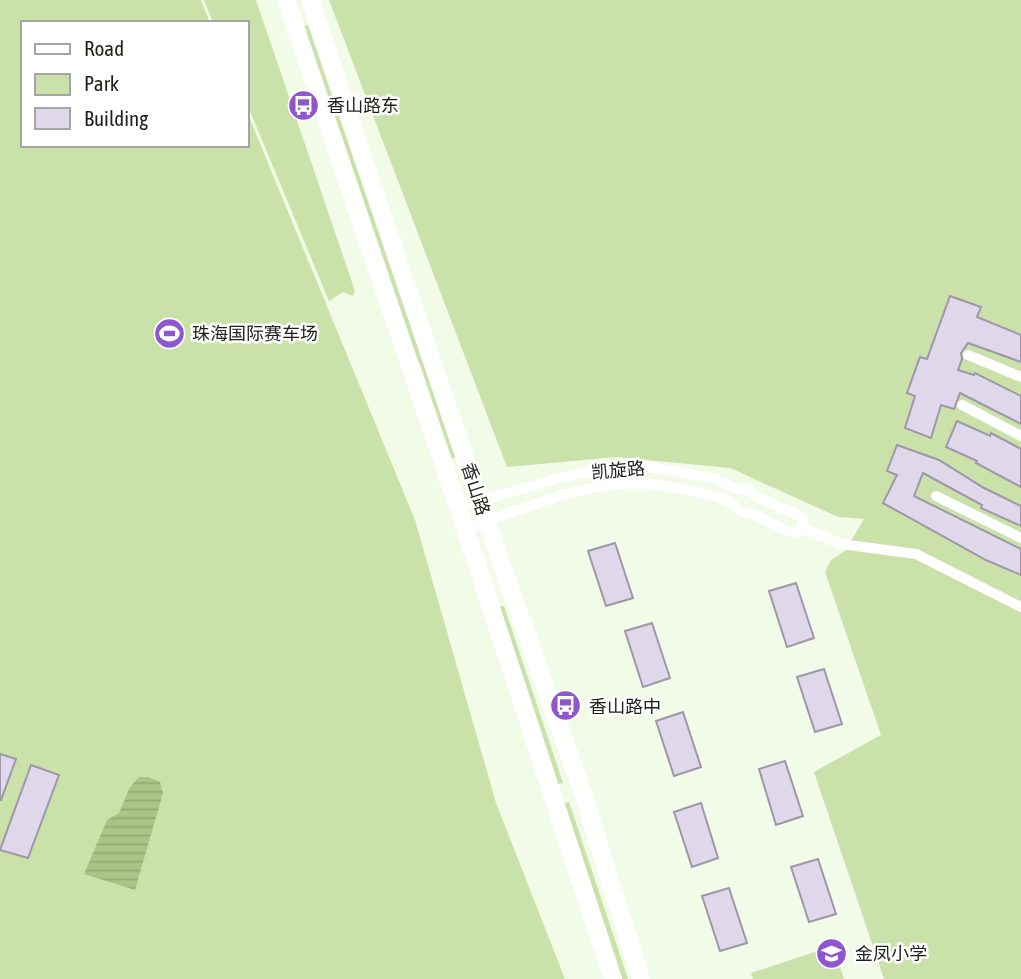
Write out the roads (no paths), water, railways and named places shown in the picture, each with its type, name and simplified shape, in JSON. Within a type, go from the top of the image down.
[{"type":"main road","name":"香山路","points":[[286,0],[613,979]]},
{"type":"main road","name":"香山路","points":[[310,0],[487,523],[581,788],[641,979]]},
{"type":"street","points":[[968,355],[1021,377]]},
{"type":"street","points":[[962,405],[1021,436]]},
{"type":"street","name":"凯旋路","points":[[457,507],[563,477],[614,467],[645,466],[713,478],[738,490],[750,490],[756,497],[800,516],[803,521],[799,533],[788,532],[709,495],[671,486],[627,483],[586,488],[546,499],[464,530]]},
{"type":"street","points":[[734,505],[734,496],[738,490]]},
{"type":"street","points":[[936,496],[1021,538]]},
{"type":"street","points":[[748,512],[755,507],[756,497]]},
{"type":"street","name":"凯旋路","points":[[802,528],[841,544],[916,554],[1021,607]]},
{"type":"place","name":"香山路东","points":[[304,105]]},
{"type":"place","name":"珠海国际赛车场","points":[[169,333]]},
{"type":"place","name":"香山路中","points":[[566,706]]},
{"type":"place","name":"金凤小学","points":[[832,953]]}]
